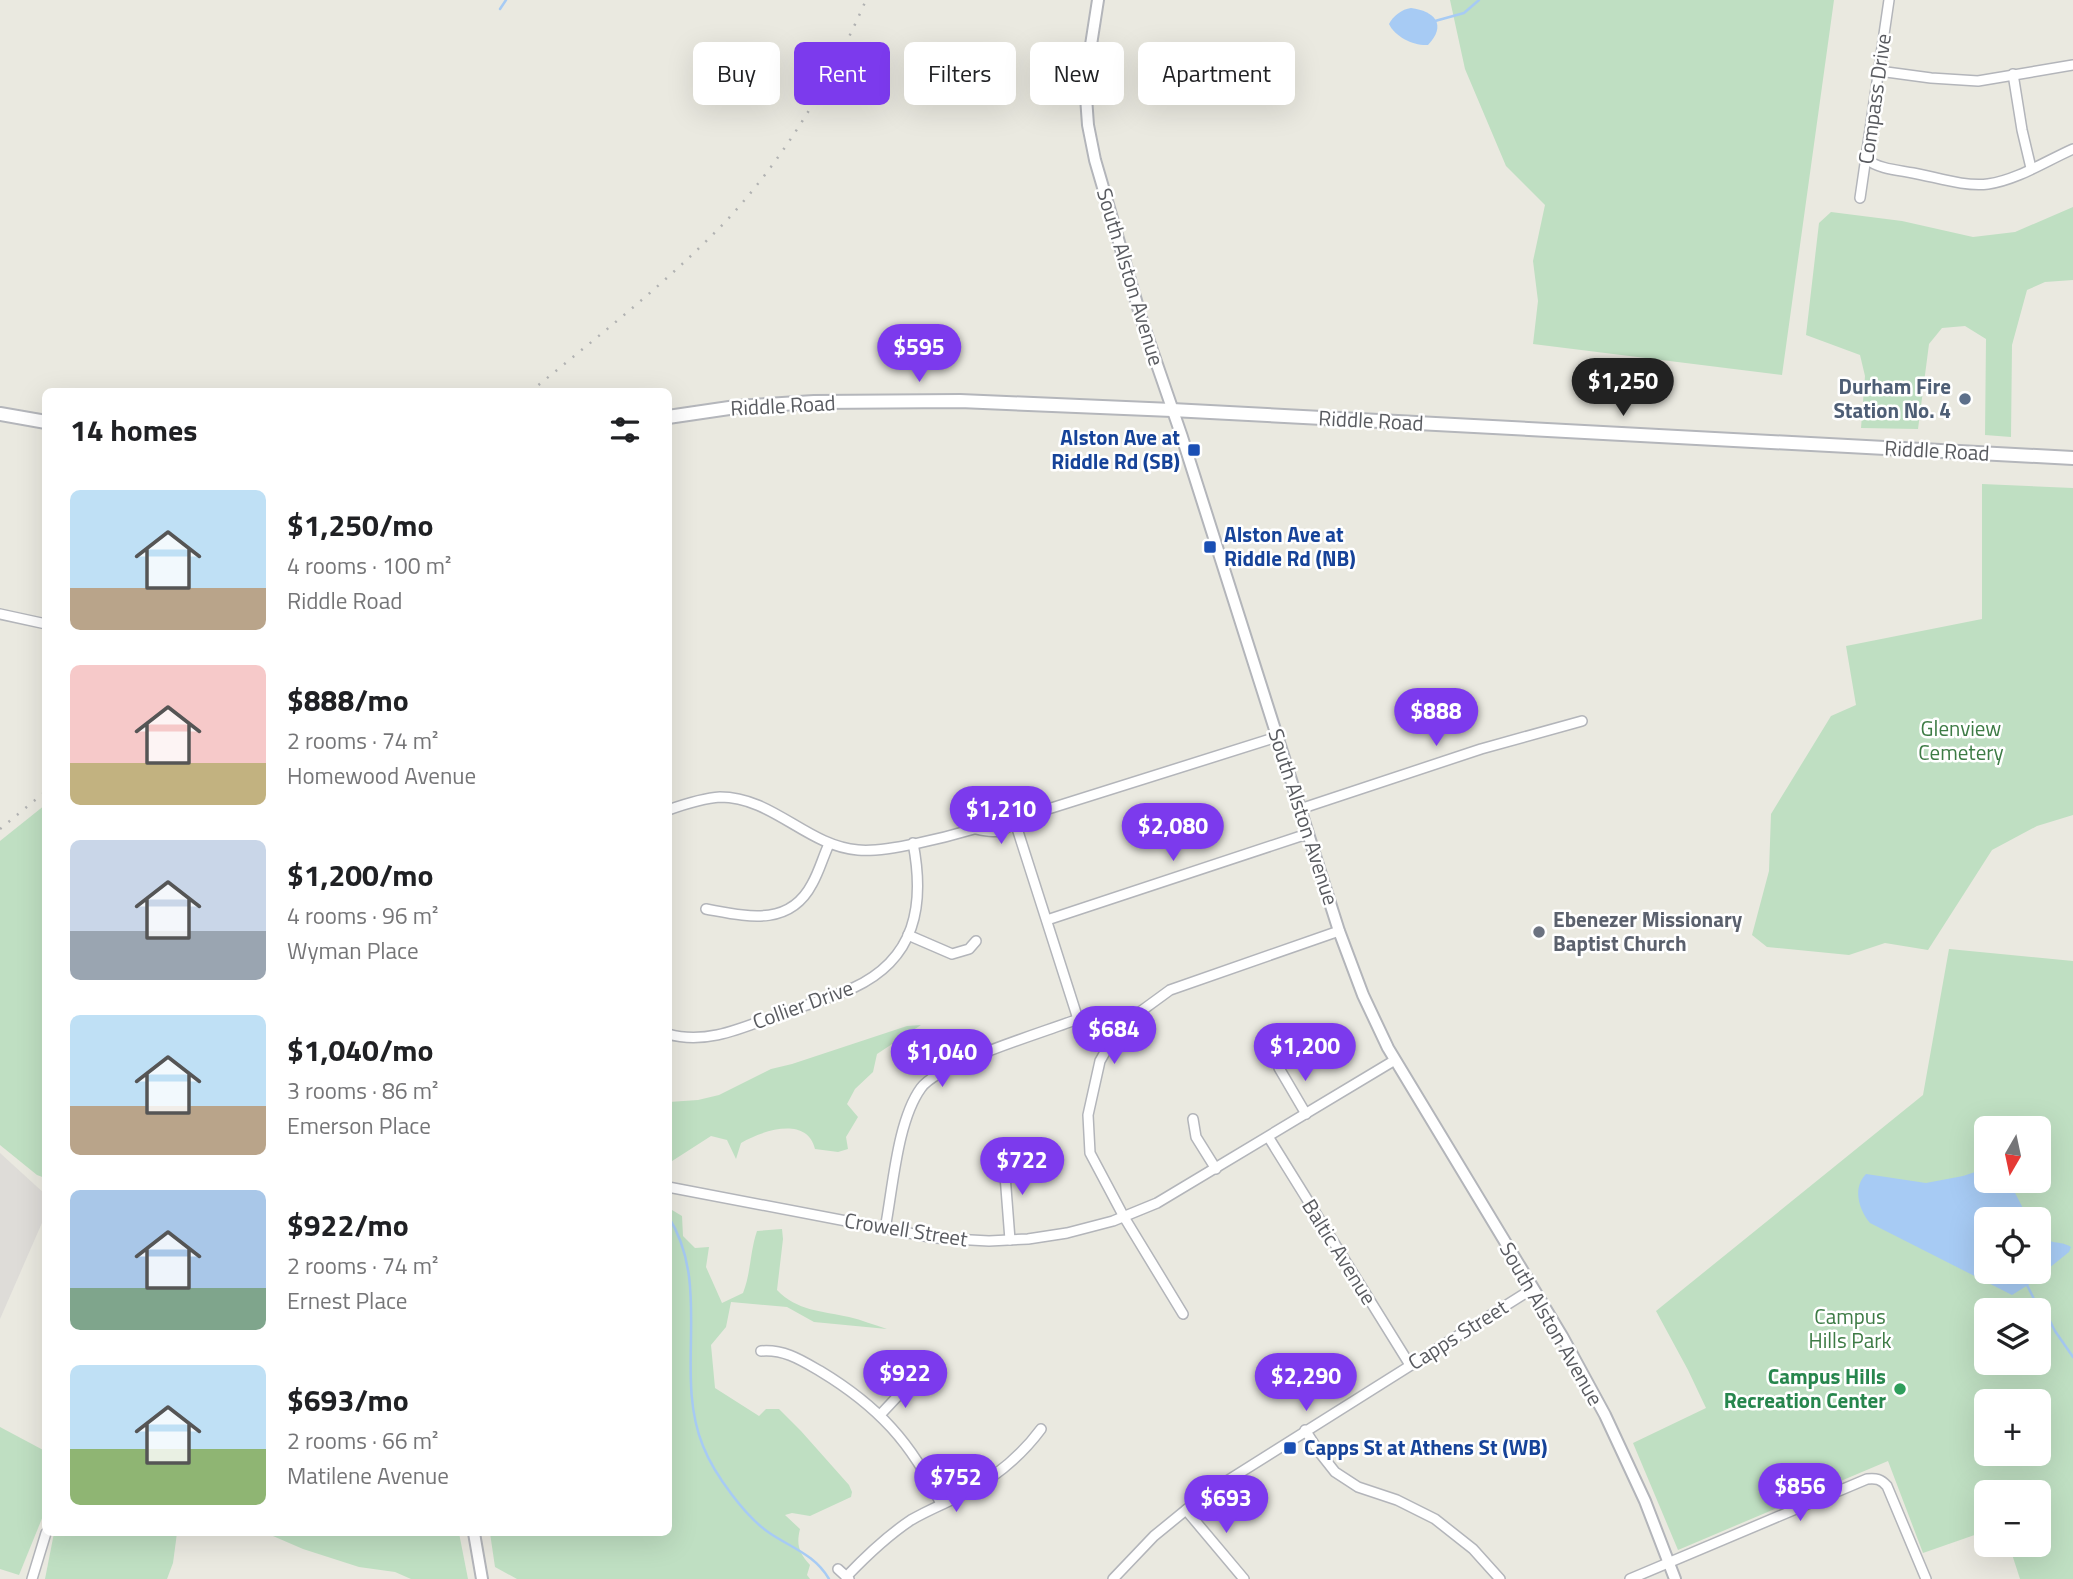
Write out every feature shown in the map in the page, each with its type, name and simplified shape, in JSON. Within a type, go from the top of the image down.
[{"type":"main road","name":"Riddle Road","points":[[672,416],[736,407],[814,402],[960,401],[2073,458]]},
{"type":"main road","points":[[0,414],[42,421]]},
{"type":"street","name":"South Alston Avenue","points":[[1098,0],[1086,77],[1089,132],[1105,197],[1142,321],[1339,931],[1363,995],[1395,1060],[1567,1345],[1614,1434],[1645,1502],[1675,1579]]},
{"type":"street","name":"Compass Drive","points":[[1860,198],[1889,0]]},
{"type":"street","points":[[1879,71],[1978,81],[2073,65]]},
{"type":"street","points":[[2013,74],[2031,168]]},
{"type":"street","points":[[1866,159],[1873,164],[1894,169],[1985,184],[2012,178],[2073,149]]},
{"type":"street","points":[[0,614],[42,623]]},
{"type":"street","points":[[1300,808],[1481,749],[1582,721]]},
{"type":"street","points":[[672,809],[703,799],[742,799],[764,807],[829,844],[865,851],[976,829],[988,822],[1003,819],[1015,822],[1039,812],[1277,737]]},
{"type":"street","points":[[1015,822],[1078,1019],[1093,1038],[1107,1048]]},
{"type":"street","points":[[1048,920],[1307,834]]},
{"type":"street","name":"Collier Drive","points":[[672,1035],[688,1039],[708,1038],[852,989],[872,977],[888,963],[908,935],[914,919],[919,888],[913,843]]},
{"type":"street","points":[[706,909],[755,918],[768,917],[790,908],[812,884],[829,844]]},
{"type":"street","points":[[1182,1314],[1090,1153],[1088,1115],[1100,1061],[1107,1048],[1139,1012],[1170,990],[1339,931]]},
{"type":"street","points":[[908,935],[952,954],[969,949],[976,942]]},
{"type":"street","points":[[885,1229],[904,1125],[909,1109],[922,1087],[943,1071],[970,1059],[1078,1019]]},
{"type":"street","name":"Crowell Street","points":[[672,1188],[885,1229],[961,1240],[1010,1240],[1067,1233],[1157,1203],[1395,1060]]},
{"type":"street","points":[[1279,1068],[1306,1114]]},
{"type":"street","points":[[1193,1119],[1196,1137],[1216,1169]]},
{"type":"street","name":"Baltic Avenue","points":[[1269,1138],[1410,1365]]},
{"type":"street","points":[[1000,1159],[1005,1175],[1010,1240]]},
{"type":"street","name":"Capps Street","points":[[1113,1579],[1154,1536],[1233,1475],[1532,1289]]},
{"type":"street","points":[[761,1351],[785,1352],[858,1396],[899,1434],[917,1459],[941,1504]]},
{"type":"street","points":[[880,1415],[909,1384]]},
{"type":"street","points":[[838,1569],[848,1578],[865,1557],[911,1520],[976,1487],[1005,1467],[1025,1449],[1041,1429]]},
{"type":"street","points":[[1305,1430],[1324,1460],[1344,1478],[1358,1487],[1397,1500],[1435,1519],[1473,1549],[1500,1579]]},
{"type":"street","points":[[1629,1579],[1867,1479],[1875,1478],[1888,1486],[1926,1579]]},
{"type":"street","points":[[1186,1510],[1244,1579]]},
{"type":"street","points":[[32,1579],[45,1536]]},
{"type":"street","points":[[475,1536],[482,1579]]},
{"type":"street","points":[[1484,1579],[1492,1570]]},
{"type":"shaded area","points":[[0,1153],[42,1191],[42,1223],[0,1319]]},
{"type":"green space","points":[[1450,0],[1834,0],[1782,375],[1533,344],[1538,301],[1533,261],[1545,205],[1506,166],[1465,69]]},
{"type":"green space","points":[[2073,207],[2073,280],[2045,282],[2027,290],[2012,345],[2011,437],[1985,435],[1986,339],[1965,326],[1942,328],[1929,344],[1918,429],[1861,428],[1865,376],[1860,355],[1806,335],[1819,223],[1831,212],[1902,221],[1973,237],[2015,232]]},
{"type":"green space","name":"Glenview Cemetery","points":[[1982,484],[2073,488],[2073,815],[2037,826],[1992,850],[1928,950],[1885,943],[1849,955],[1767,947],[1752,935],[1769,871],[1771,814],[1831,716],[1856,705],[1846,646],[1982,619]]},
{"type":"green space","points":[[42,807],[42,1177],[0,1145],[0,841]]},
{"type":"green space","name":"Campus Hills Park","points":[[1949,949],[2073,961],[2073,1579],[2020,1579],[2013,1557],[2051,1557],[2051,1480],[1974,1480],[1974,1535],[1923,1553],[1888,1461],[1678,1550],[1633,1443],[1706,1408],[1656,1311],[1923,1095]]},
{"type":"green space","points":[[921,1025],[877,1054],[873,1072],[855,1089],[847,1104],[858,1117],[846,1137],[848,1149],[838,1152],[815,1149],[810,1138],[803,1132],[782,1129],[760,1134],[741,1143],[736,1159],[727,1140],[711,1136],[672,1161],[672,1102],[719,1095],[771,1069],[907,1026]]},
{"type":"green space","points":[[672,1210],[682,1216],[683,1236],[695,1248],[709,1247],[706,1267],[722,1303],[743,1293],[757,1231],[782,1229],[777,1290],[801,1306],[854,1318],[887,1329],[814,1322],[787,1307],[731,1302],[726,1327],[711,1345],[715,1388],[759,1416],[766,1409],[779,1409],[849,1485],[852,1492],[851,1497],[810,1516],[792,1513],[785,1515],[800,1529],[798,1540],[801,1553],[810,1565],[807,1575],[810,1579],[517,1579],[495,1567],[490,1536],[672,1536]]},
{"type":"green space","points":[[0,1427],[42,1449],[42,1518],[19,1575],[0,1569]]},
{"type":"green space","points":[[53,1536],[177,1536],[173,1563],[167,1579],[45,1579]]},
{"type":"green space","points":[[273,1536],[460,1536],[468,1579],[411,1579],[395,1572],[359,1567]]},
{"type":"water","points":[[1411,8],[1426,12],[1436,20],[1437,31],[1428,45],[1406,40],[1389,24],[1398,13]]},
{"type":"water","points":[[1974,1172],[1974,1194],[2016,1194],[2022,1207],[1974,1207],[1974,1276],[1870,1223],[1859,1199],[1859,1186],[1866,1174],[1926,1183]]},
{"type":"water","points":[[2051,1241],[2071,1247],[2069,1252],[2051,1266]]},
{"type":"water","points":[[1990,1284],[2029,1284],[2012,1295]]},
{"type":"waterway","points":[[500,9],[506,0]]},
{"type":"waterway","points":[[1435,21],[1464,13],[1479,0]]},
{"type":"waterway","points":[[672,1224],[681,1243],[688,1271],[691,1300],[691,1389],[703,1446],[741,1507],[761,1527],[810,1558],[829,1579]]},
{"type":"waterway","points":[[2026,1284],[2073,1357]]},
{"type":"railway","points":[[535,388],[631,309],[727,220],[769,170],[806,116],[838,59],[866,0]]},
{"type":"railway","points":[[0,829],[42,794]]},
{"type":"place","name":"Durham Fire Station No. 4","points":[[1965,399]]},
{"type":"place","name":"Alston Ave at Riddle Rd (SB)","points":[[1194,450]]},
{"type":"place","name":"Alston Ave at Riddle Rd (NB)","points":[[1210,547]]},
{"type":"place","name":"Ebenezer Missionary Baptist Church","points":[[1539,932]]},
{"type":"place","name":"Campus Hills Recreation Center","points":[[1900,1389]]},
{"type":"place","name":"Capps St at Athens St (WB)","points":[[1290,1448]]}]
